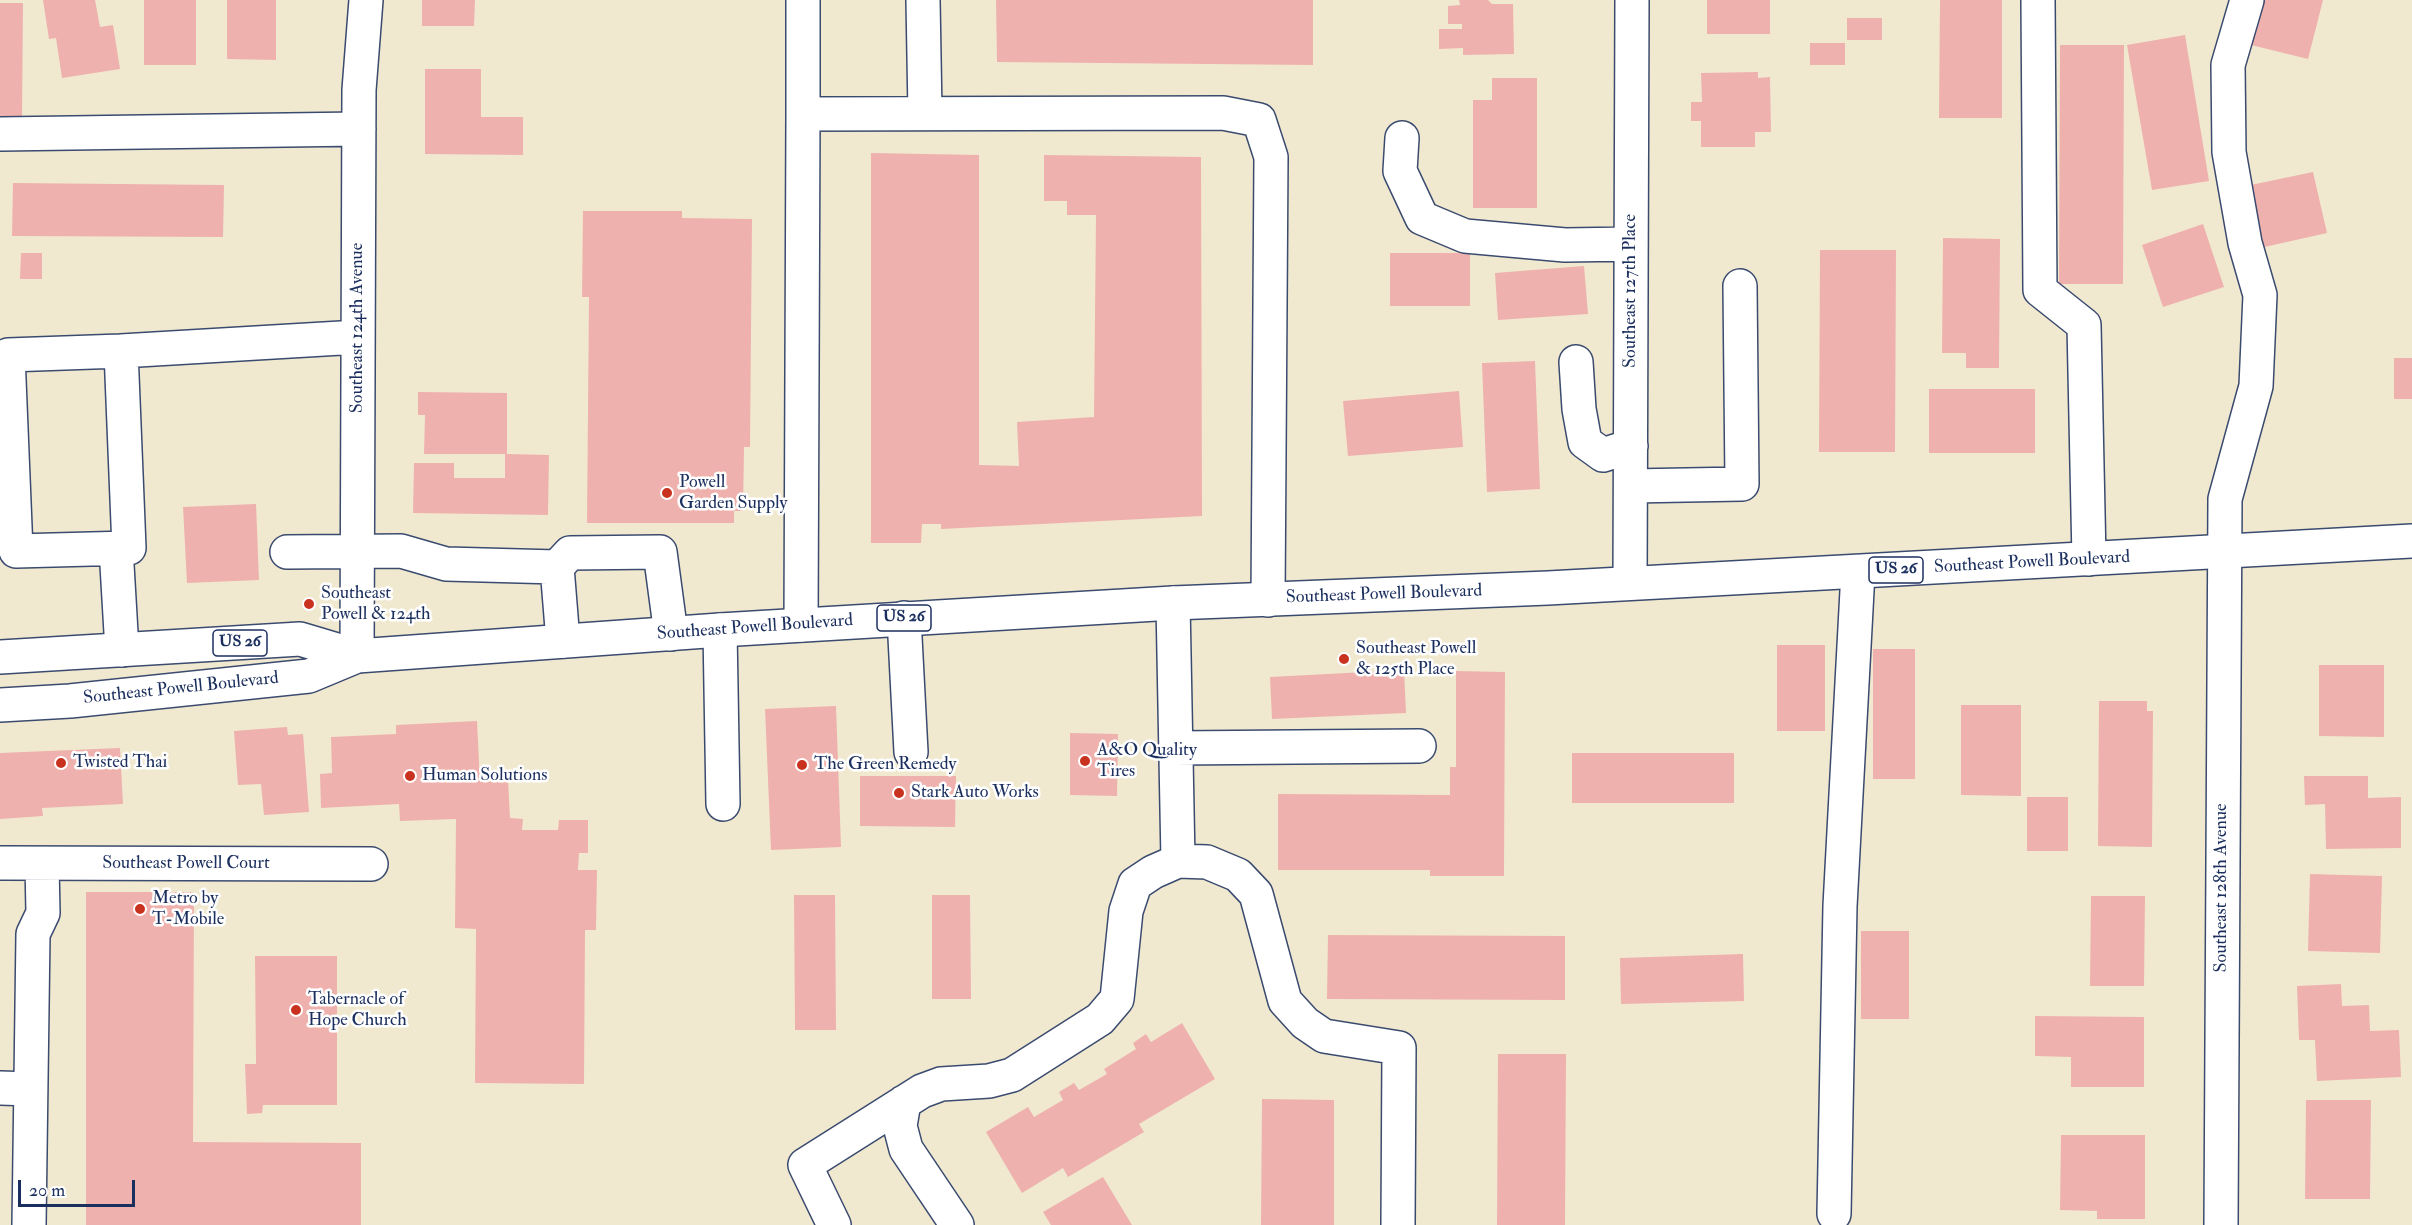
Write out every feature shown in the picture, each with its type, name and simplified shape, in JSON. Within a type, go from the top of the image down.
[{"type":"main road","name":"Southeast 124th Avenue","points":[[357,656],[358,129],[366,0]]},
{"type":"main road","points":[[801,625],[803,0]]},
{"type":"main road","points":[[923,0],[925,114]]},
{"type":"main road","name":"Southeast 127th Place","points":[[1630,583],[1632,0]]},
{"type":"main road","points":[[2038,0],[2040,290],[2084,325],[2089,559]]},
{"type":"main road","name":"Southeast 128th Avenue","points":[[2221,1225],[2224,499],[2256,386],[2260,295],[2245,243],[2229,152],[2228,65],[2247,0]]},
{"type":"main road","points":[[803,114],[1223,113],[1259,120],[1271,156],[1268,600]]},
{"type":"main road","points":[[0,134],[358,129]]},
{"type":"main road","points":[[1402,138],[1400,171],[1422,218],[1466,236],[1565,245],[1631,244]]},
{"type":"main road","points":[[1631,486],[1742,484],[1740,286]]},
{"type":"main road","points":[[121,351],[129,548],[16,552],[5,405],[8,355],[121,351],[358,337]]},
{"type":"main road","points":[[1576,362],[1579,409],[1585,442],[1604,455],[1631,446]]},
{"type":"main road","name":"Southeast Powell Boulevard","points":[[0,705],[70,701],[309,676],[357,656],[720,630],[1173,603],[1858,572],[2412,541]]},
{"type":"main road","points":[[116,548],[122,650]]},
{"type":"main road","points":[[286,552],[401,551],[446,564],[556,567],[570,553],[660,552],[671,634]]},
{"type":"main road","points":[[556,567],[563,641]]},
{"type":"main road","points":[[1834,1214],[1840,906],[1858,572]]},
{"type":"main road","points":[[1173,603],[1178,861]]},
{"type":"main road","points":[[904,618],[911,752]]},
{"type":"main road","points":[[720,630],[723,804]]},
{"type":"main road","name":"Southeast Powell Boulevard","points":[[0,657],[300,639],[357,656]]},
{"type":"main road","points":[[1175,748],[1419,746]]},
{"type":"main road","points":[[834,1225],[806,1166],[922,1090],[941,1084],[989,1081],[1012,1075],[1100,1019],[1117,999],[1126,911],[1135,884],[1153,872],[1178,861],[1207,862],[1238,875],[1256,894],[1285,1000],[1305,1023],[1324,1036],[1400,1048],[1398,1225]]},
{"type":"main road","name":"Southeast Powell Court","points":[[0,863],[371,864]]},
{"type":"main road","points":[[29,1225],[15,1088],[33,934],[43,913],[42,864]]},
{"type":"main road","points":[[903,1102],[900,1126],[906,1149],[957,1225]]},
{"type":"building","points":[[43,0],[95,0],[100,27],[113,25],[120,69],[62,78],[56,38],[49,39]]},
{"type":"building","points":[[144,0],[196,0],[196,65],[144,65]]},
{"type":"building","points":[[227,0],[276,0],[276,60],[227,59]]},
{"type":"building","points":[[422,0],[475,0],[474,26],[422,26]]},
{"type":"building","points":[[996,0],[1313,0],[1313,65],[997,62]]},
{"type":"building","points":[[1459,0],[1488,0],[1492,4],[1513,4],[1514,54],[1463,55],[1463,48],[1439,49],[1439,29],[1462,29],[1462,24],[1448,24],[1448,6],[1460,5]]},
{"type":"building","points":[[1707,0],[1770,0],[1770,34],[1707,34]]},
{"type":"building","points":[[1940,0],[2002,0],[2002,118],[1939,118]]},
{"type":"building","points":[[2254,0],[2323,0],[2308,59],[2243,43]]},
{"type":"building","points":[[0,3],[23,3],[22,119],[0,119]]},
{"type":"building","points":[[1847,18],[1882,18],[1882,40],[1847,40]]},
{"type":"building","points":[[2185,35],[2209,181],[2152,190],[2127,45]]},
{"type":"building","points":[[1810,43],[1845,43],[1845,65],[1810,65]]},
{"type":"building","points":[[2060,45],[2124,45],[2123,284],[2059,284]]},
{"type":"building","points":[[425,69],[481,69],[481,117],[523,117],[523,155],[425,154]]},
{"type":"building","points":[[1758,72],[1758,78],[1770,77],[1771,132],[1755,132],[1755,147],[1701,147],[1701,121],[1691,121],[1691,102],[1702,102],[1701,73]]},
{"type":"building","points":[[1492,78],[1537,78],[1537,208],[1473,208],[1473,100],[1492,100]]},
{"type":"building","points":[[871,153],[979,155],[979,465],[1019,466],[1017,422],[1094,417],[1096,215],[1067,215],[1067,201],[1044,201],[1044,155],[1201,157],[1202,516],[941,529],[941,524],[922,524],[921,543],[871,543]]},
{"type":"building","points":[[2313,172],[2327,233],[2260,248],[2246,186]]},
{"type":"building","points":[[13,183],[224,185],[223,237],[12,236]]},
{"type":"building","points":[[583,211],[682,211],[682,218],[752,219],[750,447],[744,447],[743,511],[734,511],[734,523],[587,523],[589,297],[582,297]]},
{"type":"building","points":[[2203,224],[2224,287],[2163,307],[2142,245]]},
{"type":"building","points":[[1943,238],[2000,239],[1999,368],[1966,368],[1966,353],[1942,353]]},
{"type":"building","points":[[1820,250],[1896,250],[1895,452],[1819,452]]},
{"type":"building","points":[[21,253],[42,253],[42,279],[20,279]]},
{"type":"building","points":[[1390,253],[1470,253],[1470,306],[1390,306]]},
{"type":"building","points":[[1584,266],[1588,314],[1498,320],[1495,273]]},
{"type":"building","points":[[2394,358],[2412,358],[2412,399],[2394,399]]},
{"type":"building","points":[[1535,361],[1540,489],[1487,492],[1482,363]]},
{"type":"building","points":[[1929,389],[2035,389],[2035,453],[1929,453]]},
{"type":"building","points":[[1459,391],[1463,447],[1348,456],[1343,401]]},
{"type":"building","points":[[418,392],[507,393],[507,454],[549,455],[548,515],[413,513],[414,463],[454,463],[454,478],[505,478],[505,454],[424,454],[425,415],[418,415]]},
{"type":"building","points":[[256,504],[259,580],[187,583],[183,507]]},
{"type":"building","points":[[1777,645],[1825,645],[1825,731],[1777,731]]},
{"type":"building","points":[[1873,649],[1915,649],[1915,779],[1873,779]]},
{"type":"building","points":[[2319,665],[2384,665],[2384,737],[2319,736]]},
{"type":"building","points":[[1404,670],[1406,713],[1272,719],[1270,677]]},
{"type":"building","points":[[1456,671],[1505,672],[1504,876],[1430,876],[1430,870],[1278,870],[1278,794],[1450,795],[1450,767],[1456,767]]},
{"type":"building","points":[[2099,701],[2147,701],[2147,711],[2153,711],[2152,847],[2098,846]]},
{"type":"building","points":[[1961,705],[2021,705],[2021,796],[1961,795]]},
{"type":"building","points":[[836,706],[841,847],[771,850],[765,709]]},
{"type":"building","points":[[477,721],[480,782],[508,780],[510,818],[523,819],[522,830],[558,830],[559,820],[588,820],[588,853],[579,853],[578,870],[597,870],[596,930],[585,930],[584,1084],[475,1083],[476,929],[455,928],[456,819],[400,821],[399,804],[321,808],[320,774],[332,773],[331,737],[396,734],[396,725]]},
{"type":"building","points":[[287,727],[288,735],[303,734],[309,812],[264,815],[261,784],[238,785],[234,731]]},
{"type":"building","points":[[1070,733],[1118,734],[1117,796],[1070,795]]},
{"type":"building","points":[[120,748],[123,804],[42,808],[43,816],[0,819],[0,753]]},
{"type":"building","points":[[1572,753],[1734,753],[1734,803],[1572,803]]},
{"type":"building","points":[[860,776],[956,776],[955,827],[860,826]]},
{"type":"building","points":[[2304,776],[2368,776],[2368,798],[2401,797],[2401,848],[2326,849],[2325,804],[2305,805]]},
{"type":"building","points":[[2027,797],[2068,797],[2068,851],[2027,851]]},
{"type":"building","points":[[2310,874],[2382,876],[2380,953],[2308,951]]},
{"type":"building","points":[[86,892],[194,892],[193,1142],[361,1143],[361,1225],[86,1225]]},
{"type":"building","points":[[794,895],[835,895],[836,1030],[795,1030]]},
{"type":"building","points":[[932,895],[970,895],[971,999],[932,999]]},
{"type":"building","points":[[2091,896],[2145,896],[2144,986],[2090,986]]},
{"type":"building","points":[[1861,931],[1909,931],[1909,1019],[1861,1019]]},
{"type":"building","points":[[1328,935],[1565,936],[1565,1000],[1327,999]]},
{"type":"building","points":[[1743,954],[1744,1001],[1621,1004],[1620,958]]},
{"type":"building","name":"Tabernacle of Hope Church","points":[[255,956],[337,956],[337,1105],[263,1105],[262,1113],[247,1114],[245,1064],[256,1064]]},
{"type":"building","points":[[2341,984],[2342,1006],[2369,1005],[2370,1031],[2399,1030],[2401,1077],[2317,1081],[2315,1040],[2299,1040],[2297,986]]},
{"type":"building","points":[[2035,1016],[2144,1017],[2144,1087],[2071,1087],[2071,1057],[2035,1056]]},
{"type":"building","points":[[1182,1023],[1215,1079],[1139,1124],[1144,1132],[1068,1177],[1063,1168],[1022,1193],[986,1132],[1028,1107],[1034,1117],[1063,1100],[1059,1092],[1074,1083],[1079,1090],[1107,1074],[1104,1069],[1136,1049],[1133,1043],[1146,1034],[1151,1042]]},
{"type":"building","points":[[1498,1054],[1566,1054],[1565,1225],[1497,1225]]},
{"type":"building","points":[[1262,1099],[1334,1100],[1334,1225],[1261,1225]]},
{"type":"building","points":[[2306,1100],[2371,1100],[2370,1199],[2305,1199]]},
{"type":"building","points":[[2061,1135],[2145,1135],[2145,1219],[2097,1219],[2097,1211],[2060,1210]]},
{"type":"building","points":[[1103,1177],[1132,1225],[1051,1225],[1043,1212]]},
{"type":"place","name":"Powell Garden Supply","points":[[667,493]]},
{"type":"place","name":"Southeast Powell & 124th","points":[[309,604]]},
{"type":"place","name":"Southeast Powell & 125th Place","points":[[1344,659]]},
{"type":"place","name":"A&O Quality Tires","points":[[1085,761]]},
{"type":"place","name":"Twisted Thai","points":[[61,763]]},
{"type":"place","name":"The Green Remedy","points":[[802,765]]},
{"type":"place","name":"Human Solutions","points":[[410,776]]},
{"type":"place","name":"Stark Auto Works","points":[[899,793]]},
{"type":"place","name":"Metro by T-Mobile","points":[[140,909]]},
{"type":"place","name":"Tabernacle of Hope Church","points":[[296,1010]]}]
